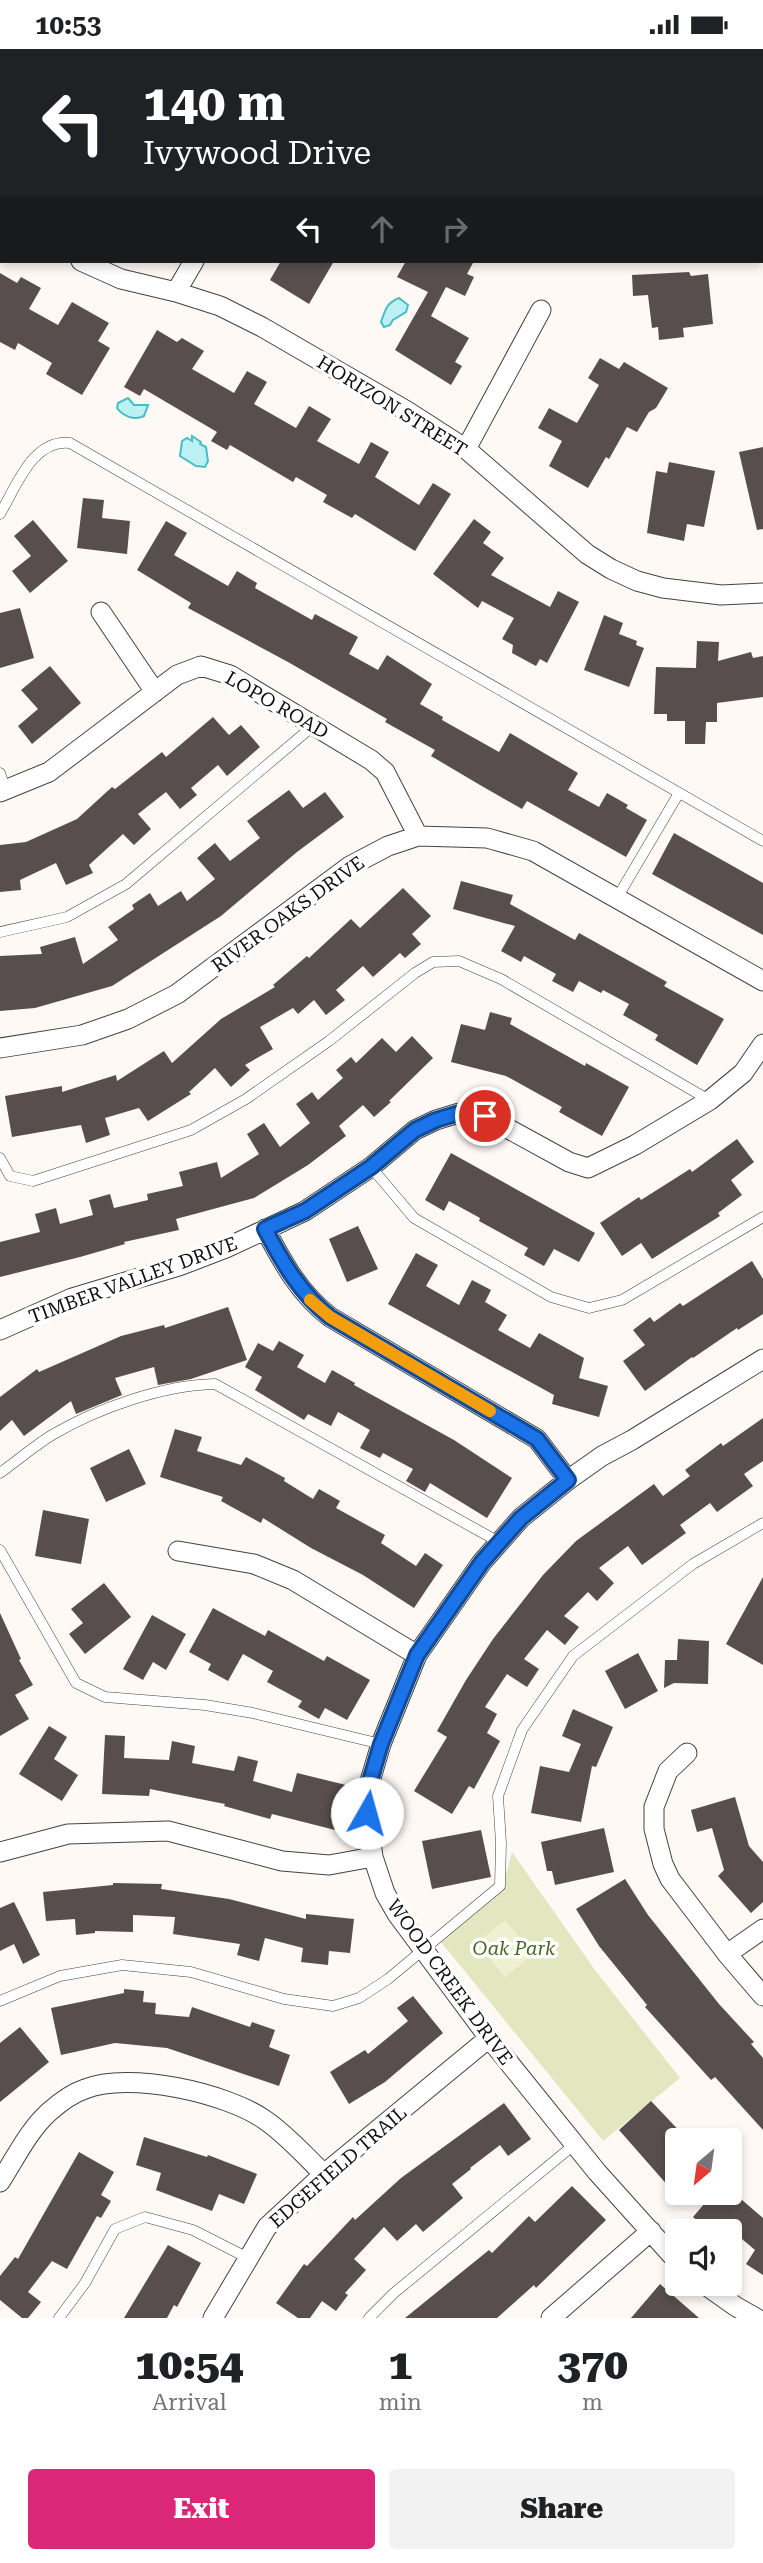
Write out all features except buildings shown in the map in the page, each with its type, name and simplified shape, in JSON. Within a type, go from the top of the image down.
[{"type":"street","name":"HORIZON STREET","points":[[85,263],[121,279],[219,306],[262,327],[395,404],[466,449],[587,554],[611,569],[663,588],[721,595],[763,593]]},
{"type":"street","points":[[176,292],[193,263]]},
{"type":"street","points":[[466,449],[541,310]]},
{"type":"street","points":[[101,612],[155,692]]},
{"type":"street","name":"LOPO ROAD","points":[[2,786],[49,772],[177,675],[201,666],[230,675],[371,760],[385,772],[418,837]]},
{"type":"street","name":"RIVER OAKS DRIVE","points":[[0,1048],[82,1035],[128,1019],[177,994],[350,866],[388,846],[418,837],[487,838],[509,842],[533,851],[763,981]]},
{"type":"street","name":"TIMBER VALLEY DRIVE","points":[[0,1330],[72,1298],[191,1262],[305,1211],[371,1167],[415,1130],[459,1113],[485,1116],[569,1162],[588,1168],[635,1145],[710,1100],[743,1073],[763,1044]]},
{"type":"street","points":[[265,1229],[291,1276],[313,1303],[330,1317],[537,1439],[568,1480]]},
{"type":"street","name":"WOOD CREEK DRIVE","points":[[665,2247],[575,2144],[489,2038],[425,1948],[397,1914],[384,1893],[373,1857],[367,1813],[368,1788],[381,1744],[417,1655],[482,1562],[521,1518],[602,1456],[763,1359]]},
{"type":"street","points":[[178,1551],[254,1564],[293,1580],[417,1655]]},
{"type":"street","points":[[687,1753],[668,1771],[654,1807],[654,1829],[663,1864],[670,1879],[763,1996]]},
{"type":"street","points":[[1,1848],[68,1834],[169,1831],[282,1861],[329,1865],[373,1857]]},
{"type":"street","points":[[727,1954],[763,1929]]},
{"type":"street","name":"EDGEFIELD TRAIL","points":[[213,2318],[267,2227],[324,2174],[489,2038]]},
{"type":"street","points":[[0,2182],[37,2125],[51,2111],[84,2089],[131,2082],[192,2090],[244,2107],[280,2131],[324,2174]]},
{"type":"street","points":[[551,2318],[651,2231]]},
{"type":"street","points":[[720,2296],[756,2318]]},
{"type":"lane","points":[[0,514],[28,466],[39,453],[47,445],[57,441],[70,443],[763,841]]},
{"type":"lane","points":[[0,932],[68,917],[126,884],[313,726]]},
{"type":"lane","points":[[617,898],[679,793]]},
{"type":"lane","points":[[0,1158],[10,1176],[33,1181],[191,1130],[246,1099],[329,1041],[415,973],[433,962],[459,961],[501,979],[710,1100]]},
{"type":"lane","points":[[371,1167],[414,1218],[551,1297],[589,1308],[622,1300],[763,1217]]},
{"type":"lane","points":[[0,1473],[52,1435],[106,1410],[188,1385],[215,1384],[499,1542]]},
{"type":"lane","points":[[0,2001],[60,1976],[122,1965],[191,1972],[284,1999],[333,2006],[359,1999],[388,1979],[500,1886],[498,1796],[522,1730],[573,1656],[693,1564],[763,1523]]},
{"type":"lane","points":[[0,1550],[76,1683],[105,1697],[205,1705],[253,1713],[381,1744]]},
{"type":"lane","points":[[369,2318],[394,2293],[575,2144]]},
{"type":"lane","points":[[59,2318],[85,2283],[115,2229],[145,2217],[193,2230],[248,2258]]},
{"type":"green space","name":"Oak Park","points":[[512,1852],[595,1970],[680,2078],[603,2141],[441,1942],[502,1889]]},
{"type":"green space","points":[[505,1920],[534,1954],[505,1977],[477,1943]]},
{"type":"water","points":[[399,298],[408,305],[406,312],[384,327],[381,322],[387,308]]},
{"type":"water","points":[[128,398],[134,405],[148,405],[144,416],[133,418],[119,411],[118,403]]},
{"type":"water","points":[[192,436],[206,447],[208,461],[205,467],[196,466],[180,456],[182,441],[187,438],[192,441]]},
{"type":"slow traffic","points":[[310,1300],[330,1317],[490,1411]]},
{"type":"route","points":[[367,1813],[368,1788],[381,1744],[417,1655],[482,1562],[521,1518],[568,1480],[537,1439],[330,1317],[313,1303],[291,1276],[265,1229],[305,1211],[371,1167],[415,1130],[459,1113],[485,1116]]}]
